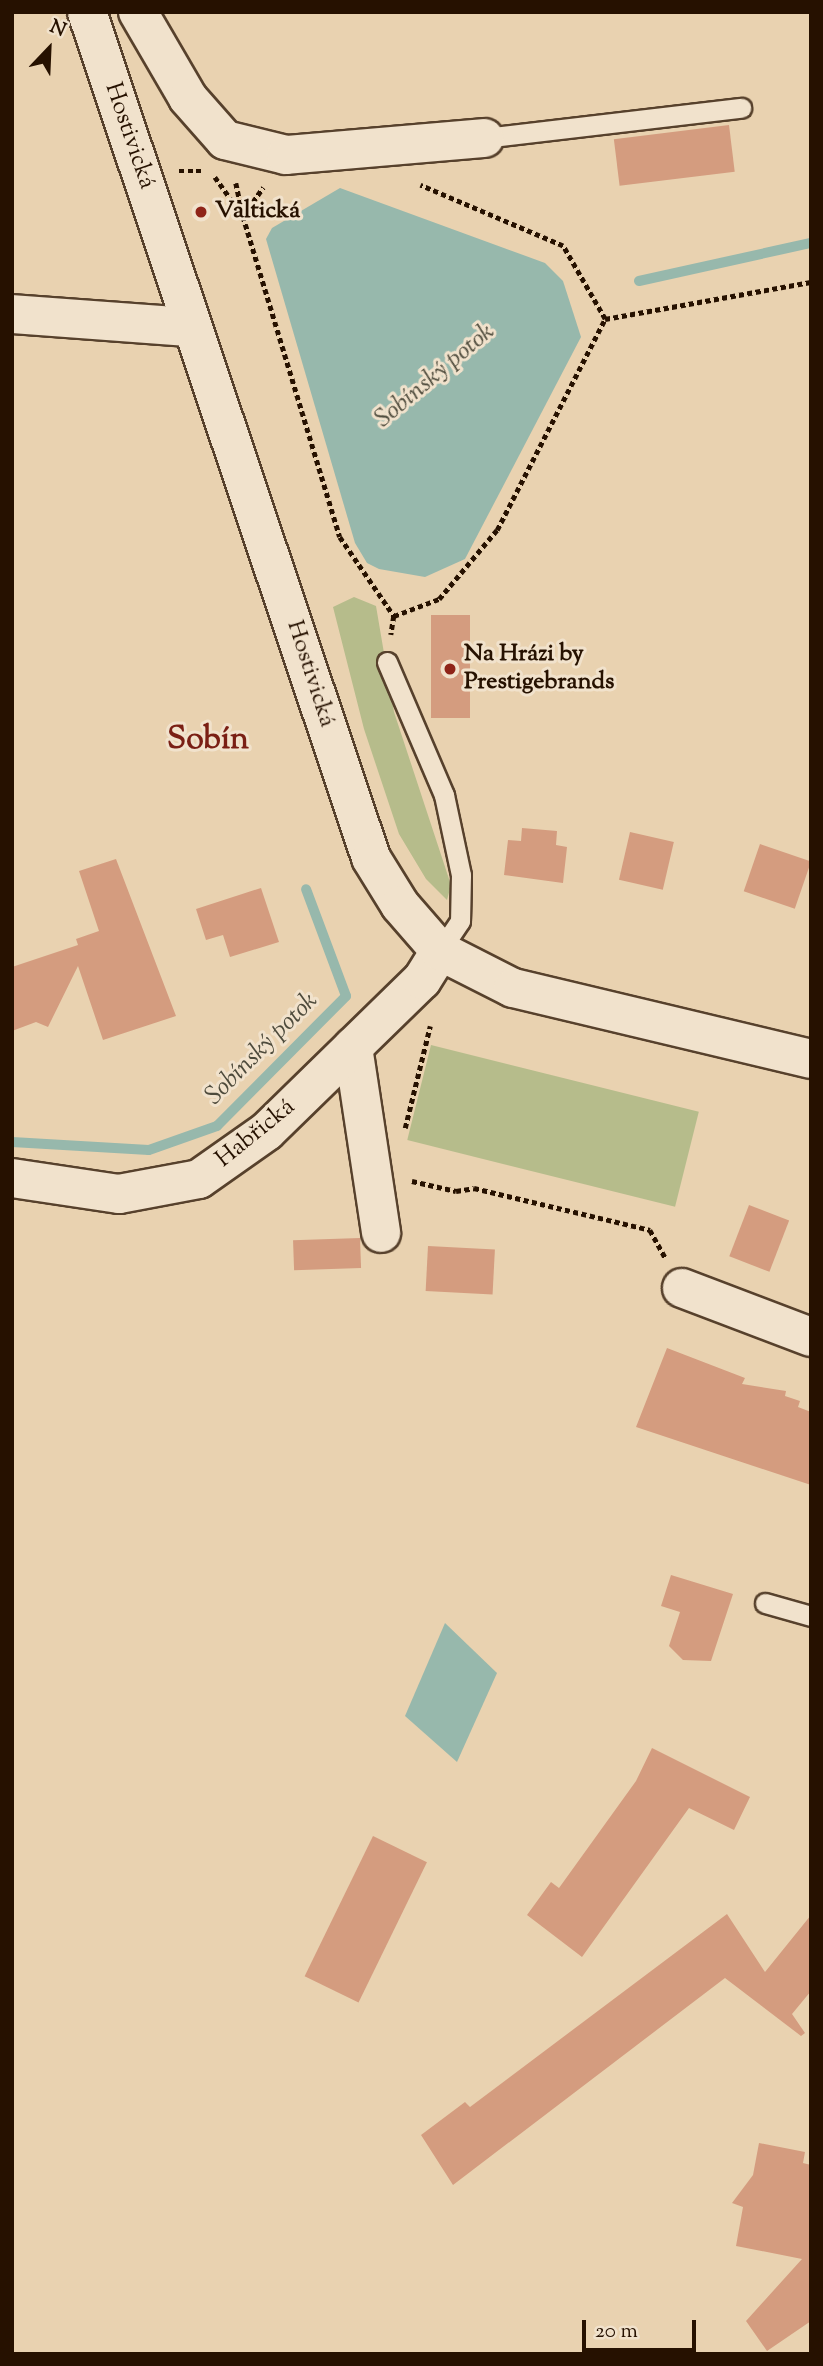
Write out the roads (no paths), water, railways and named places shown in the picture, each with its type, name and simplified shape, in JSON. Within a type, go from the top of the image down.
[{"type":"street","name":"Hostivická","points":[[87,12],[142,171],[190,327],[371,858],[400,905],[440,951],[513,988],[811,1059]]},
{"type":"street","points":[[138,12],[188,98],[225,140],[286,155],[484,138]]},
{"type":"street","points":[[12,314],[190,327]]},
{"type":"street","name":"Habřická","points":[[12,1178],[119,1194],[198,1179],[267,1131],[422,980],[440,951]]},
{"type":"street","points":[[353,1047],[381,1233]]},
{"type":"street","points":[[682,1288],[811,1337]]},
{"type":"lane","points":[[484,138],[741,108]]},
{"type":"lane","points":[[387,662],[444,795],[461,875],[460,921],[440,951]]},
{"type":"lane","points":[[765,1603],[811,1616]]},
{"type":"water","points":[[340,188],[545,263],[563,281],[581,337],[465,559],[425,577],[379,569],[367,563],[355,543],[266,239],[272,228]]},
{"type":"water","points":[[445,1623],[497,1673],[457,1762],[405,1716]]},
{"type":"waterway","name":"Sobínský potok","points":[[639,281],[811,243]]},
{"type":"waterway","name":"Sobínský potok","points":[[12,1142],[149,1150],[217,1126],[346,996],[306,889]]},
{"type":"place","name":"Valtická","points":[[201,212]]},
{"type":"place","name":"Na Hrázi by Prestigebrands","points":[[450,669]]},
{"type":"district","name":"Sobín","points":[[208,740]]}]
